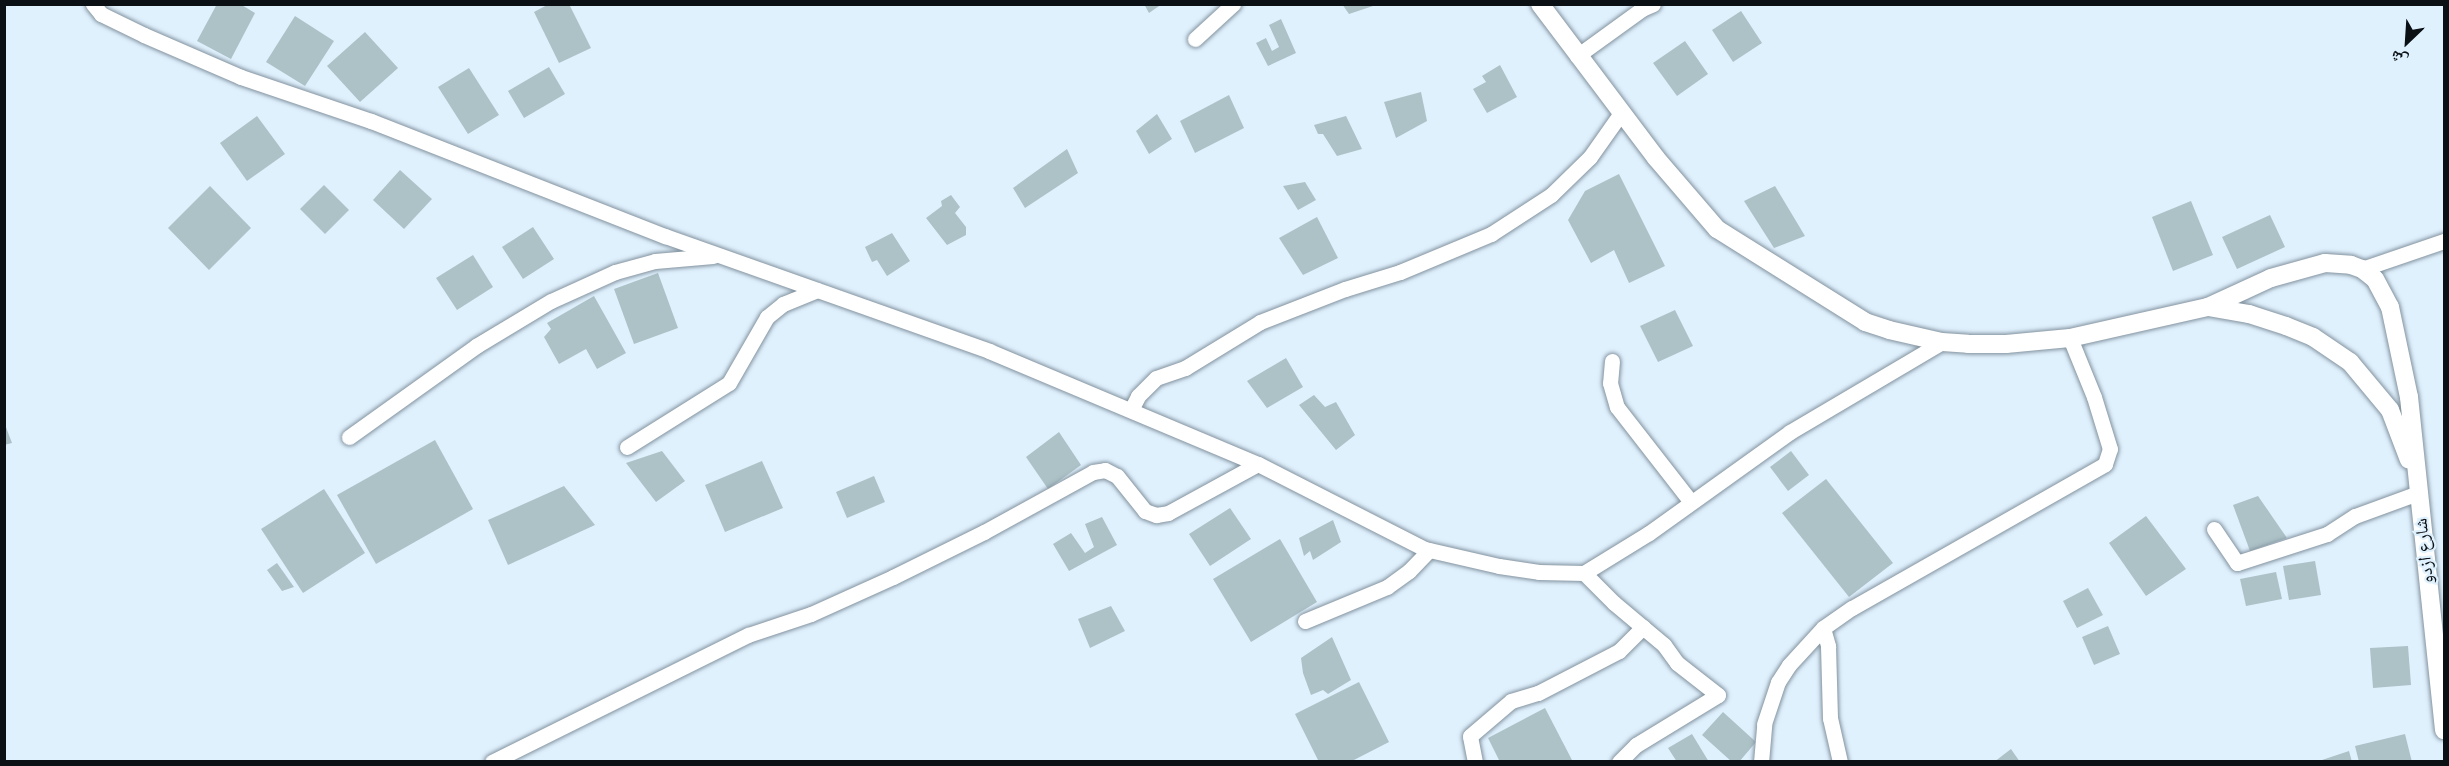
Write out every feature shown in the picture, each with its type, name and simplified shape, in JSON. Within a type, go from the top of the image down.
[{"type":"street","points":[[93,4],[101,14],[241,77],[371,121],[719,255],[988,351],[1258,464],[1429,550],[1529,570],[1584,573],[1691,502],[1790,432],[1942,342]]},
{"type":"street","points":[[1196,39],[1233,4]]},
{"type":"street","points":[[1540,4],[1656,158],[1716,228],[1864,322],[1942,342],[2006,344],[2070,338],[2208,307],[2301,268],[2339,263],[2362,269],[2375,279],[2383,291],[2396,328],[2409,398],[2417,486]]},
{"type":"street","points":[[1577,56],[1642,9],[1653,4]]},
{"type":"street","points":[[1131,410],[1138,396],[1156,378],[1185,368],[1260,322],[1345,289],[1400,272],[1491,234],[1551,195],[1590,157],[1621,113]]},
{"type":"street","points":[[2362,269],[2445,241]]},
{"type":"street","points":[[349,437],[476,346],[550,301],[615,272],[655,261],[719,255]]},
{"type":"street","points":[[627,447],[729,383],[767,317],[783,304],[817,290]]},
{"type":"street","points":[[2208,307],[2249,314],[2286,326],[2313,337],[2350,362],[2390,410],[2417,486]]},
{"type":"street","points":[[1761,762],[1764,724],[1778,682],[1789,665],[1823,628],[1852,608],[2105,464],[2110,449],[2094,397],[2070,338]]},
{"type":"street","points":[[1612,361],[1610,383],[1617,407],[1691,502]]},
{"type":"street","points":[[492,762],[748,635],[811,614],[893,577],[984,532],[1093,472],[1105,470],[1117,476],[1145,511],[1156,515],[1168,513],[1258,464]]},
{"type":"street","points":[[2214,529],[2237,563],[2327,534],[2355,516],[2417,486]]},
{"type":"street","name":"شارع ازدو","points":[[2417,486],[2444,724]]},
{"type":"street","points":[[1305,621],[1386,587],[1409,571],[1429,550]]},
{"type":"street","points":[[1584,573],[1614,603],[1664,645],[1677,663],[1718,695],[1636,745],[1619,762]]},
{"type":"street","points":[[1475,762],[1470,736],[1511,701],[1538,693],[1619,651],[1643,627]]},
{"type":"street","points":[[1823,628],[1828,646],[1830,718],[1840,762]]},
{"type":"building","points":[[217,4],[240,4],[255,13],[231,59],[197,41]]},
{"type":"building","points":[[549,4],[569,4],[591,48],[559,63],[534,12]]},
{"type":"building","points":[[1144,4],[1162,4],[1149,13]]},
{"type":"building","points":[[1342,4],[1376,4],[1376,5],[1349,14]]},
{"type":"building","points":[[1741,11],[1762,43],[1733,62],[1712,30]]},
{"type":"building","points":[[295,16],[334,41],[305,86],[266,62]]},
{"type":"building","points":[[1281,19],[1296,53],[1268,66],[1256,43],[1266,38],[1272,51],[1279,47],[1269,25]]},
{"type":"building","points":[[365,32],[398,68],[360,102],[327,66]]},
{"type":"building","points":[[1685,41],[1708,74],[1677,96],[1653,63]]},
{"type":"building","points":[[1500,65],[1517,97],[1487,113],[1473,89],[1486,82],[1482,76]]},
{"type":"building","points":[[549,67],[565,94],[524,118],[508,91]]},
{"type":"building","points":[[469,68],[499,115],[468,134],[438,87]]},
{"type":"building","points":[[1421,92],[1427,121],[1396,138],[1384,102]]},
{"type":"building","points":[[1229,95],[1244,128],[1195,153],[1180,121]]},
{"type":"building","points":[[1157,114],[1172,139],[1149,154],[1136,131]]},
{"type":"building","points":[[257,116],[285,154],[247,181],[220,143]]},
{"type":"building","points":[[1346,116],[1362,149],[1337,156],[1323,134],[1318,134],[1314,125]]},
{"type":"building","points":[[1067,149],[1078,173],[1025,208],[1013,188]]},
{"type":"building","points":[[400,170],[432,199],[404,229],[373,200]]},
{"type":"building","points":[[1619,174],[1665,266],[1629,283],[1614,250],[1591,263],[1568,220],[1585,191]]},
{"type":"building","points":[[1305,182],[1316,200],[1298,210],[1283,186]]},
{"type":"building","points":[[324,185],[349,210],[325,234],[300,209]]},
{"type":"building","points":[[210,186],[251,228],[209,270],[168,228]]},
{"type":"building","points":[[1775,186],[1805,236],[1774,248],[1744,201]]},
{"type":"building","points":[[951,195],[960,207],[955,213],[966,227],[966,235],[947,245],[926,218],[942,206],[941,201]]},
{"type":"building","points":[[2191,201],[2213,255],[2173,271],[2152,217]]},
{"type":"building","points":[[2270,215],[2285,247],[2237,269],[2222,237]]},
{"type":"building","points":[[1317,217],[1338,258],[1303,275],[1279,238]]},
{"type":"building","points":[[533,227],[554,259],[523,279],[502,247]]},
{"type":"building","points":[[892,233],[910,261],[887,276],[877,260],[872,262],[865,247]]},
{"type":"building","points":[[473,255],[493,287],[457,310],[436,278]]},
{"type":"building","points":[[658,273],[678,328],[634,344],[614,289]]},
{"type":"building","points":[[594,296],[626,353],[597,369],[586,349],[559,364],[544,337],[551,329],[547,323]]},
{"type":"building","points":[[1675,310],[1693,346],[1658,362],[1640,326]]},
{"type":"building","points":[[1286,358],[1303,387],[1267,408],[1247,381]]},
{"type":"building","points":[[1314,395],[1325,407],[1336,402],[1355,435],[1336,450],[1299,405]]},
{"type":"building","points":[[4,422],[12,443],[4,445]]},
{"type":"building","points":[[1059,432],[1081,465],[1048,489],[1026,457]]},
{"type":"building","points":[[435,440],[473,509],[376,564],[337,495]]},
{"type":"building","points":[[662,451],[685,481],[656,502],[626,463]]},
{"type":"building","points":[[1791,451],[1809,475],[1788,491],[1770,467]]},
{"type":"building","points":[[762,461],[783,508],[725,532],[705,485]]},
{"type":"building","points":[[874,476],[885,502],[847,518],[836,492]]},
{"type":"building","points":[[1826,479],[1893,563],[1849,597],[1782,513]]},
{"type":"building","points":[[564,486],[595,525],[508,565],[488,520]]},
{"type":"building","points":[[324,489],[365,553],[303,593],[261,529]]},
{"type":"building","points":[[2258,496],[2287,538],[2250,551],[2233,505]]},
{"type":"building","points":[[1230,508],[1251,539],[1210,566],[1189,534]]},
{"type":"building","points":[[2146,516],[2186,569],[2146,596],[2109,543]]},
{"type":"building","points":[[1102,517],[1117,545],[1069,571],[1053,544],[1071,533],[1085,553],[1094,547],[1085,524]]},
{"type":"building","points":[[1333,520],[1341,542],[1313,560],[1310,551],[1304,556],[1299,538]]},
{"type":"building","points":[[1280,539],[1317,602],[1251,642],[1213,579]]},
{"type":"building","points":[[2315,561],[2321,595],[2289,600],[2283,566]]},
{"type":"building","points":[[277,563],[294,587],[282,591],[267,570]]},
{"type":"building","points":[[2276,572],[2282,599],[2246,606],[2240,579]]},
{"type":"building","points":[[2088,588],[2103,615],[2077,628],[2063,601]]},
{"type":"building","points":[[1111,606],[1125,631],[1090,648],[1078,619]]},
{"type":"building","points":[[2108,626],[2120,654],[2094,665],[2082,637]]},
{"type":"building","points":[[1332,637],[1351,680],[1328,694],[1323,690],[1311,695],[1303,673],[1301,658]]},
{"type":"building","points":[[2408,646],[2411,685],[2373,688],[2370,648]]},
{"type":"building","points":[[1359,682],[1389,742],[1350,762],[1319,762],[1295,714]]},
{"type":"building","points":[[1545,708],[1573,762],[1500,762],[1488,738]]},
{"type":"building","points":[[1723,712],[1756,742],[1739,762],[1732,762],[1702,735]]},
{"type":"building","points":[[1692,734],[1709,762],[1677,762],[1668,748]]},
{"type":"building","points":[[2405,734],[2412,762],[2359,762],[2355,746]]},
{"type":"building","points":[[2011,749],[2020,762],[1994,762]]},
{"type":"building","points":[[2349,751],[2352,762],[2319,762],[2319,761]]}]
